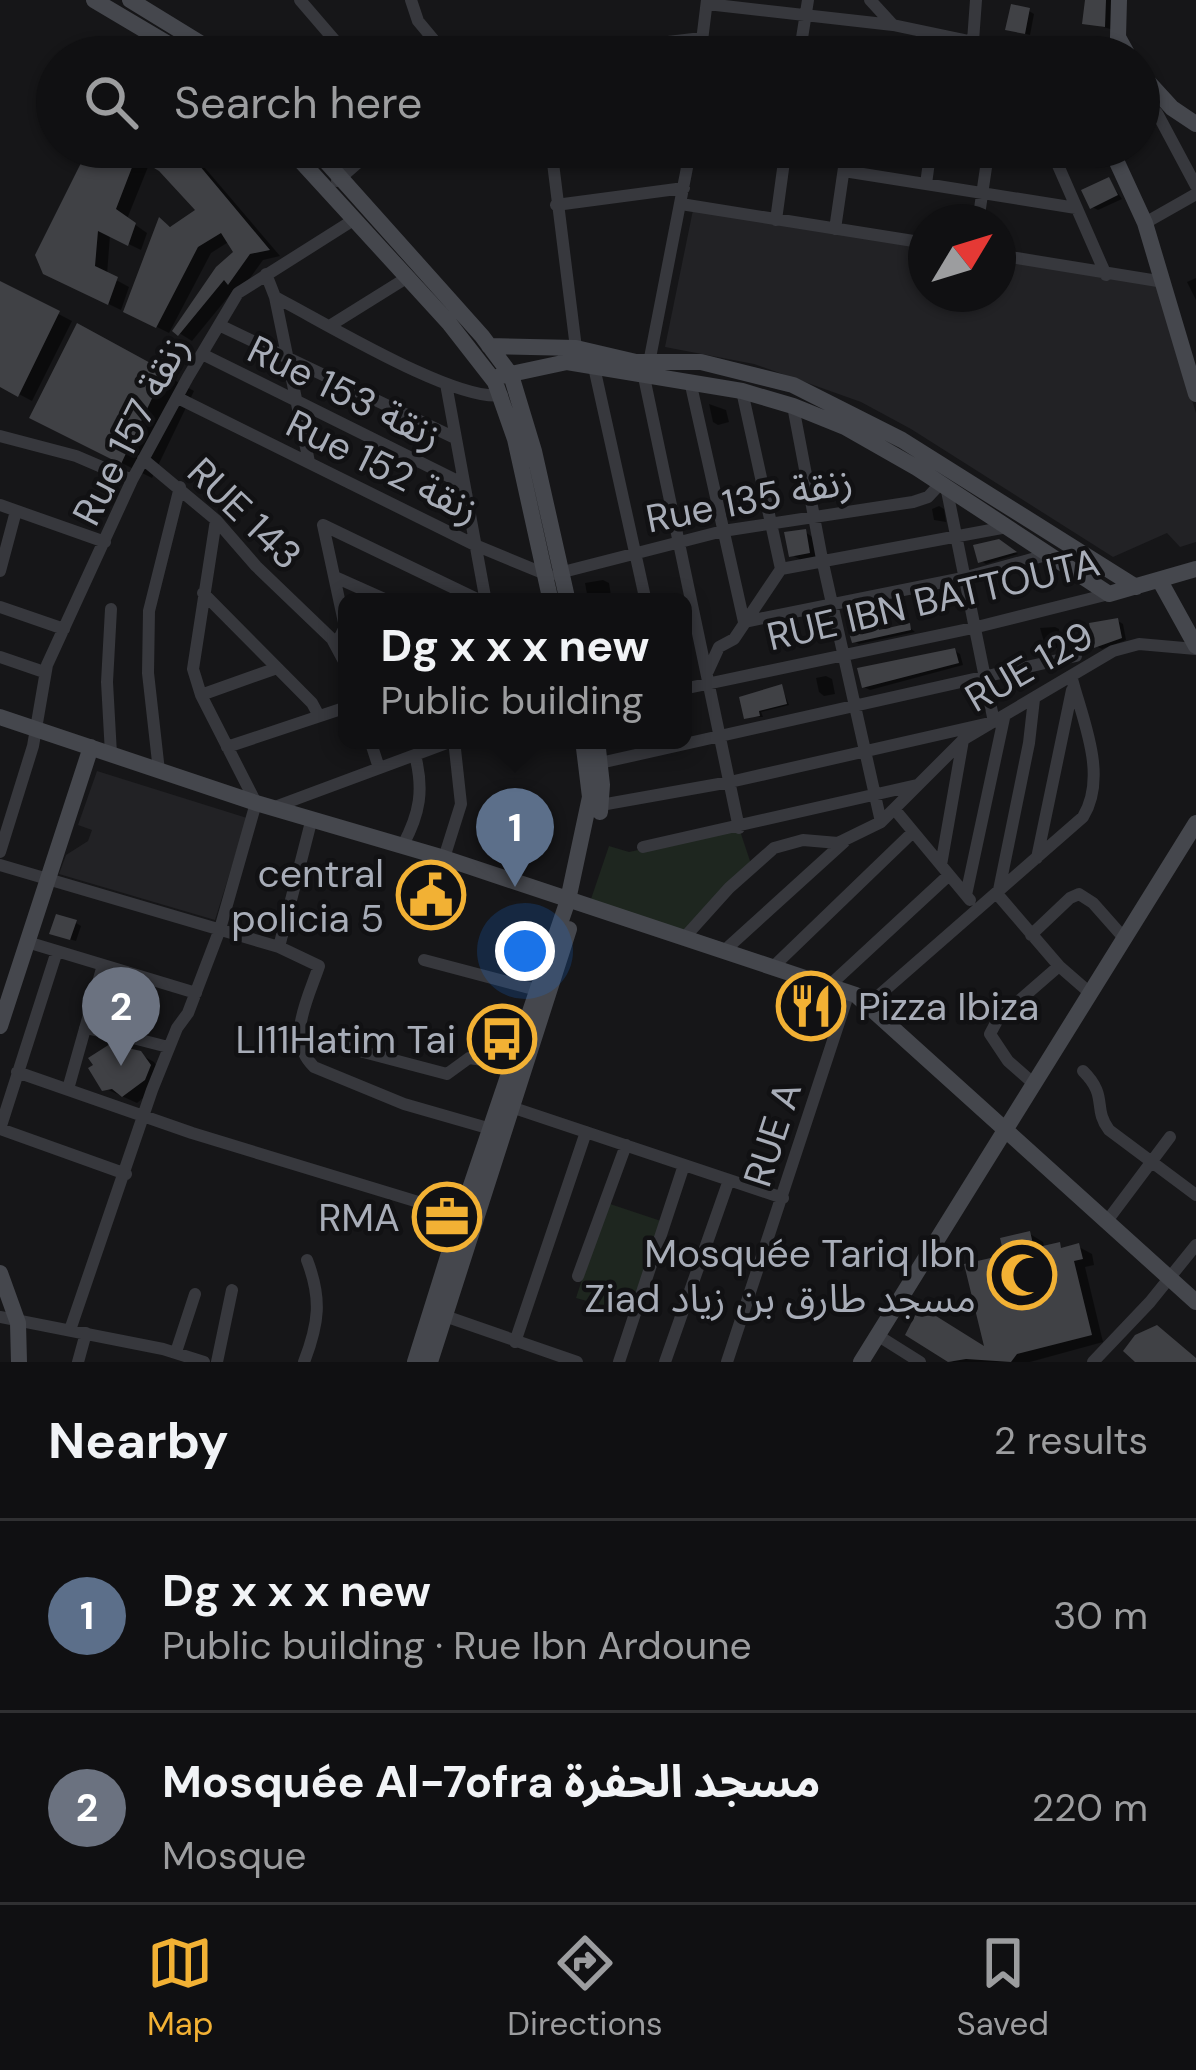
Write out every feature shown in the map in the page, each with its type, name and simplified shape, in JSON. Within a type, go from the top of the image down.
[{"type":"street","points":[[94,0],[138,7],[187,36]]},
{"type":"street","points":[[300,0],[331,36]]},
{"type":"street","points":[[411,0],[418,21],[430,36]]},
{"type":"street","points":[[870,0],[893,26]]},
{"type":"street","points":[[973,36],[976,0]]},
{"type":"street","points":[[1118,36],[1119,0]]},
{"type":"street","points":[[702,36],[707,2],[807,7],[943,36]]},
{"type":"street","points":[[138,7],[168,36]]},
{"type":"street","points":[[1160,95],[1196,124]]},
{"type":"street","points":[[1145,223],[1196,190],[1160,119]]},
{"type":"street","points":[[314,168],[489,346],[505,385],[515,440],[564,593]]},
{"type":"street","points":[[325,168],[355,219],[505,385]]},
{"type":"street","points":[[333,183],[351,168]]},
{"type":"street","points":[[552,168],[576,348]]},
{"type":"street","points":[[687,168],[646,370],[690,593]]},
{"type":"street","points":[[776,220],[783,168]]},
{"type":"street","points":[[836,229],[844,168]]},
{"type":"street","points":[[926,184],[928,168]]},
{"type":"street","points":[[980,204],[986,168]]},
{"type":"street","points":[[1059,168],[1106,275]]},
{"type":"street","points":[[1120,168],[1145,223],[1196,394]]},
{"type":"street","points":[[844,171],[1076,208]]},
{"type":"street","points":[[556,205],[684,188]]},
{"type":"street","points":[[681,204],[908,240]]},
{"type":"street","name":"Rue 157 زنقة","points":[[0,852],[36,728],[44,672],[143,459],[238,293],[355,219]]},
{"type":"street","points":[[1016,258],[1163,283]]},
{"type":"street","points":[[266,274],[275,297],[309,462]]},
{"type":"street","points":[[331,326],[408,277]]},
{"type":"street","points":[[275,297],[471,393],[560,363],[646,370],[671,360],[759,374],[834,403],[934,459],[1136,587]]},
{"type":"street","points":[[219,325],[454,438]]},
{"type":"street","points":[[489,346],[576,348],[793,406],[860,435],[943,484],[1109,593]]},
{"type":"street","name":"Rue 153 زنقة","points":[[202,354],[462,483]]},
{"type":"street","points":[[595,367],[644,593]]},
{"type":"street","points":[[689,381],[744,622]]},
{"type":"street","points":[[446,384],[483,593]]},
{"type":"street","points":[[742,391],[781,568]]},
{"type":"street","name":"Rue 152 زنقة","points":[[178,398],[475,545],[557,576]]},
{"type":"street","points":[[793,406],[821,559],[881,822]]},
{"type":"street","points":[[3,436],[76,456],[132,480]]},
{"type":"street","name":"RUE 143","points":[[143,459],[216,520],[338,649]]},
{"type":"street","points":[[943,484],[984,675],[999,720],[966,895]]},
{"type":"street","name":"Rue 135 زنقة","points":[[557,576],[634,551],[723,531],[913,502],[943,484]]},
{"type":"street","points":[[159,771],[148,674],[149,611],[180,487]]},
{"type":"street","points":[[0,506],[105,542]]},
{"type":"street","points":[[0,572],[16,511]]},
{"type":"street","points":[[216,520],[194,669],[201,695],[227,747],[264,806]]},
{"type":"street","points":[[339,593],[323,525],[465,593]]},
{"type":"street","points":[[708,678],[719,647],[733,640],[781,568],[1008,527]]},
{"type":"street","points":[[744,622],[963,578],[1051,554]]},
{"type":"street","name":"RUE IBN BATTOUTA","points":[[692,685],[708,678],[845,656],[973,628],[1196,569]]},
{"type":"street","points":[[552,593],[557,576]]},
{"type":"street","points":[[335,577],[371,593]]},
{"type":"street","points":[[1160,581],[1196,648]]},
{"type":"street","points":[[203,592],[312,703],[319,716]]},
{"type":"street","points":[[692,602],[739,828]]},
{"type":"street","points":[[0,607],[64,629]]},
{"type":"street","points":[[111,609],[107,682],[111,754]]},
{"type":"street","points":[[336,645],[338,641]]},
{"type":"street","name":"RUE 129","points":[[684,938],[774,848],[791,842],[829,843],[881,822],[964,739],[1072,682],[1128,645],[1196,648]]},
{"type":"street","points":[[692,744],[1076,656]]},
{"type":"street","points":[[0,657],[44,672]]},
{"type":"street","points":[[201,695],[277,668]]},
{"type":"street","points":[[1037,859],[1072,682]]},
{"type":"street","points":[[869,1004],[1083,817],[1094,787],[1091,752],[1072,682]]},
{"type":"street","points":[[998,895],[1034,699]]},
{"type":"street","points":[[227,747],[338,710]]},
{"type":"street","points":[[0,718],[264,806],[444,857],[849,992],[869,1004],[1003,1132],[1196,1302]]},
{"type":"street","points":[[601,805],[730,782],[999,720]]},
{"type":"street","name":"RUE 129","points":[[945,870],[964,739]]},
{"type":"street","points":[[0,1026],[91,747]]},
{"type":"street","points":[[373,749],[379,768]]},
{"type":"street","points":[[264,806],[431,749]]},
{"type":"street","points":[[444,857],[460,804],[455,749]]},
{"type":"street","points":[[430,1362],[460,1215],[491,1129],[506,1105],[511,1064],[573,902],[590,797],[584,749]]},
{"type":"street","points":[[415,1362],[439,1314],[486,1178],[573,902],[601,805],[598,749]]},
{"type":"street","points":[[600,763],[667,749]]},
{"type":"street","points":[[403,844],[420,809],[415,755]]},
{"type":"street","points":[[643,847],[918,785]]},
{"type":"street","points":[[0,800],[15,805]]},
{"type":"street","points":[[70,1330],[143,1116],[196,993],[264,806]]},
{"type":"street","points":[[896,811],[978,910]]},
{"type":"street","points":[[279,947],[312,818]]},
{"type":"street","points":[[861,1362],[1196,823]]},
{"type":"street","points":[[774,966],[913,832]]},
{"type":"street","points":[[725,950],[848,838]]},
{"type":"street","points":[[0,865],[220,928],[319,966],[299,1035],[304,1058],[325,1073],[404,1104],[491,1129]]},
{"type":"street","points":[[830,985],[945,870]]},
{"type":"street","points":[[1031,935],[1079,894],[1124,938]]},
{"type":"street","points":[[998,895],[1059,966],[1090,993]]},
{"type":"street","points":[[27,942],[196,993]]},
{"type":"street","points":[[57,951],[1,1129],[126,1174]]},
{"type":"street","points":[[424,960],[537,990]]},
{"type":"street","points":[[68,1090],[103,965]]},
{"type":"street","points":[[1034,1083],[1000,1051],[991,1038],[991,1028],[1059,966]]},
{"type":"street","name":"RUE A","points":[[727,1362],[849,992]]},
{"type":"street","points":[[86,1028],[169,1047]]},
{"type":"street","points":[[299,1035],[447,1074],[469,1058],[511,1064]]},
{"type":"street","points":[[1083,1071],[1098,1087],[1100,1116],[1106,1126],[1196,1195]]},
{"type":"street","points":[[17,1072],[460,1215]]},
{"type":"street","points":[[506,1105],[783,1198]]},
{"type":"street","points":[[515,1342],[586,1132]]},
{"type":"street","points":[[1107,1221],[1170,1137]]},
{"type":"street","points":[[578,1276],[626,1145]]},
{"type":"street","points":[[620,1362],[684,1165]]},
{"type":"street","points":[[664,1362],[729,1180]]},
{"type":"street","points":[[1093,1362],[1196,1245]]},
{"type":"street","points":[[304,1362],[319,1311],[307,1260]]},
{"type":"street","points":[[0,1273],[19,1362]]},
{"type":"street","points":[[217,1362],[232,1290]]},
{"type":"street","points":[[167,1354],[195,1294]]},
{"type":"street","points":[[439,1314],[577,1362]]},
{"type":"street","points":[[9,1320],[204,1362]]},
{"type":"street","points":[[78,1362],[86,1334]]},
{"type":"street","points":[[878,1335],[920,1362]]},
{"type":"street","points":[[137,1362],[142,1346]]},
{"type":"shaded area","points":[[693,210],[908,243],[908,312],[1016,312],[1016,260],[1157,285],[1196,413],[1196,542],[1180,547],[1167,533],[1113,557],[861,402],[754,364],[665,347]]},
{"type":"shaded area","points":[[97,771],[247,818],[215,920],[59,874],[66,855],[88,841],[92,830],[78,825]]},
{"type":"shaded area","points":[[739,828],[752,867],[684,938],[590,902],[609,846],[629,852]]},
{"type":"shaded area","points":[[607,1203],[661,1221],[630,1313],[576,1298]]},
{"type":"building","points":[[1085,0],[1106,0],[1105,27],[1082,24]]},
{"type":"building","points":[[1011,4],[1030,8],[1025,34],[1005,30]]},
{"type":"building","points":[[78,168],[132,168],[116,209],[136,223],[128,246],[98,231],[95,266],[118,277],[108,305],[43,274],[35,255]]},
{"type":"building","points":[[154,168],[202,168],[270,250],[250,254],[228,285],[224,280],[178,336],[172,331],[216,267],[233,252],[221,233],[198,247],[156,328],[123,312],[159,217],[170,227],[195,210]]},
{"type":"building","points":[[1109,177],[1118,195],[1090,209],[1081,190]]},
{"type":"building","points":[[0,281],[60,311],[18,397],[0,387]]},
{"type":"building","points":[[77,323],[165,371],[121,464],[29,418]]},
{"type":"building","points":[[806,529],[810,553],[789,557],[784,532]]},
{"type":"building","points":[[999,539],[1017,552],[978,563],[973,545]]},
{"type":"building","points":[[1118,618],[1122,638],[1094,648],[1089,623]]},
{"type":"building","points":[[877,623],[879,630],[910,623],[911,630],[852,643],[848,629]]},
{"type":"building","points":[[955,648],[959,663],[862,688],[857,668]]},
{"type":"building","points":[[782,684],[787,704],[744,719],[739,697]]},
{"type":"building","name":"central policia 5","points":[[409,873],[459,888],[449,918],[405,901]]},
{"type":"building","points":[[56,914],[77,920],[70,940],[49,934]]},
{"type":"building","points":[[110,1044],[141,1051],[151,1065],[145,1080],[122,1097],[112,1089],[102,1091],[88,1068],[93,1065],[88,1058]]},
{"type":"building","name":"Mosquée Tariq Ibn Ziad مسجد طارق بن زياد","points":[[1030,1231],[1034,1248],[1079,1243],[1083,1259],[1074,1261],[1092,1335],[1017,1354],[1011,1362],[948,1362],[905,1335],[920,1306],[984,1346],[964,1264],[1004,1255],[1000,1238]]},
{"type":"building","points":[[1157,1325],[1196,1362],[1135,1362],[1123,1351],[1135,1335]]},
{"type":"place","name":"Dg x x x new","points":[[515,887]]},
{"type":"place","name":"central policia 5","points":[[431,895]]},
{"type":"place","name":"Pizza Ibiza","points":[[811,1006]]},
{"type":"place","name":"LI11Hatim Tai","points":[[502,1039]]},
{"type":"place","name":"Mosquée Al-7ofra مسجد الحفرة","points":[[121,1066]]},
{"type":"place","name":"RMA","points":[[447,1217]]},
{"type":"place","name":"Mosquée Tariq Ibn Ziad مسجد طارق بن زياد","points":[[1022,1275]]}]
